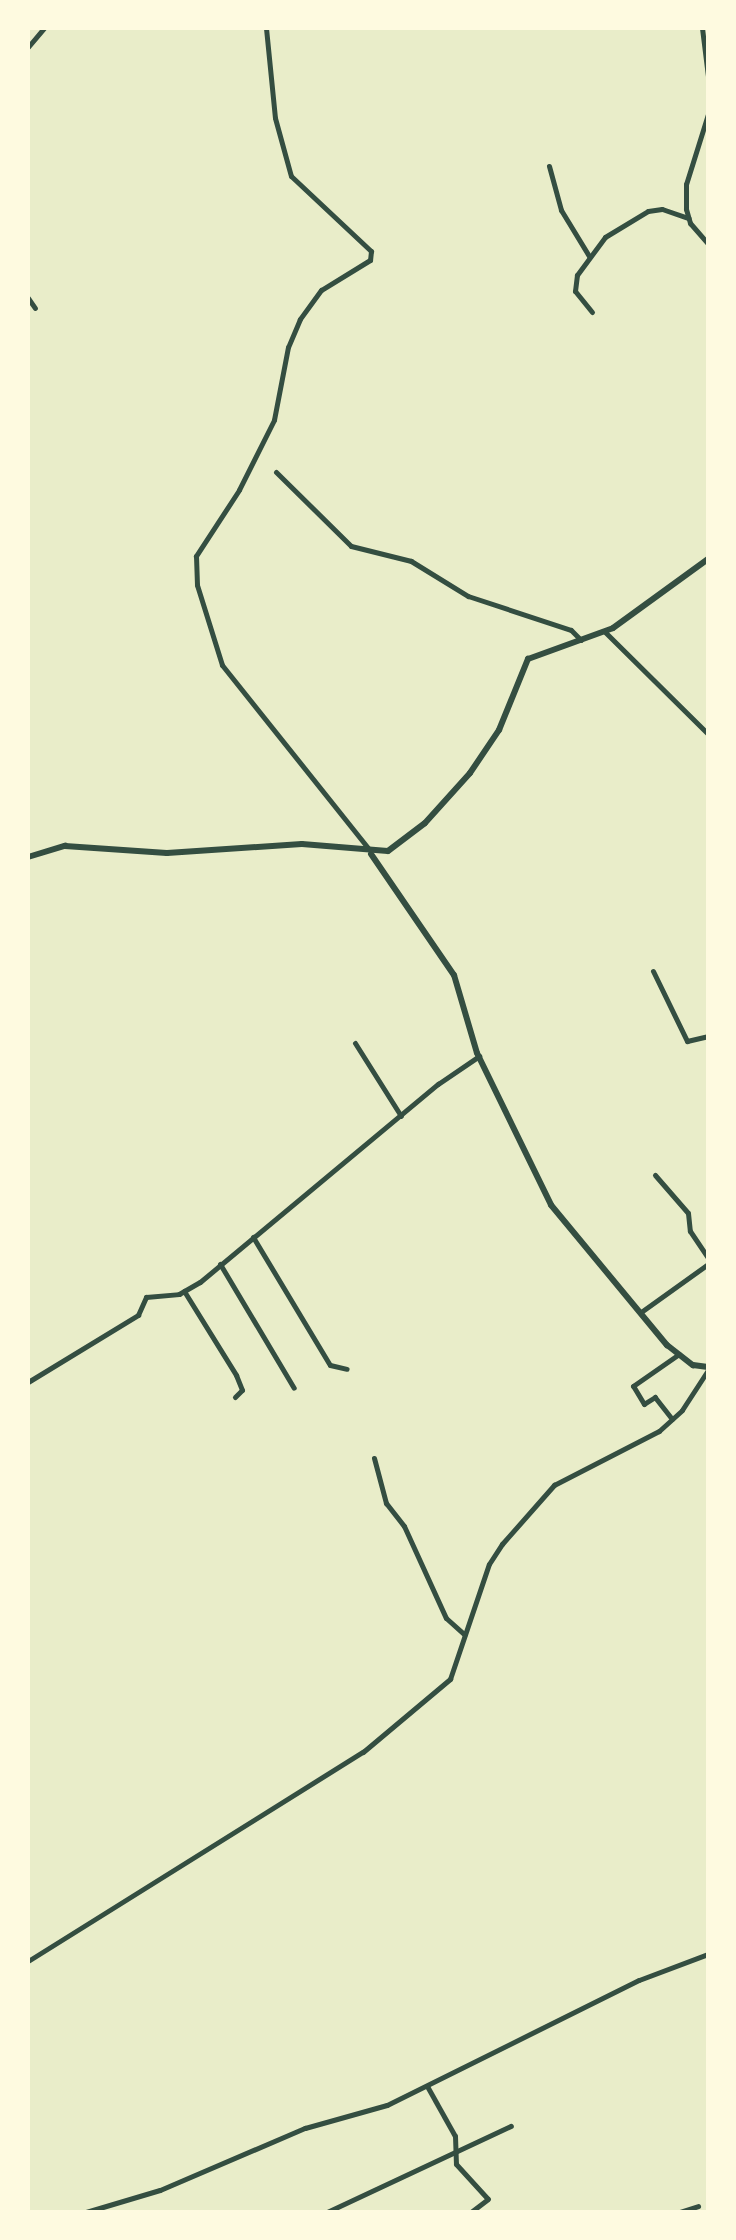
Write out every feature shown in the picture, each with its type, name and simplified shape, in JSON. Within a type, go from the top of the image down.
[{"type":"street","points":[[28,47],[44,28]]},
{"type":"street","points":[[28,1961],[363,1752],[450,1679],[489,1564],[554,1485],[595,1461],[642,1444],[672,1419],[708,1369],[693,1365],[679,1354],[551,1205],[479,1056],[454,975],[371,854],[222,665],[197,585],[196,556],[239,490],[274,420],[288,347],[300,319],[321,290],[370,260],[371,251],[291,176],[275,118],[266,28]]},
{"type":"street","points":[[702,28],[708,76]]},
{"type":"street","points":[[688,218],[686,184],[708,114]]},
{"type":"street","points":[[549,166],[561,210],[589,256]]},
{"type":"street","points":[[592,312],[575,291],[589,256],[605,237],[648,211],[662,209],[688,218],[708,244]]},
{"type":"street","points":[[28,298],[35,308]]},
{"type":"street","points":[[276,472],[351,546],[411,561],[468,596],[571,630],[582,641]]},
{"type":"street","points":[[28,857],[65,846],[167,853],[302,844],[371,854],[388,851],[407,838],[470,773],[499,730],[528,659],[605,632],[708,559]]},
{"type":"street","points":[[605,632],[708,734]]},
{"type":"street","points":[[653,971],[687,1041],[708,1036]]},
{"type":"street","points":[[355,1043],[401,1116]]},
{"type":"street","points":[[28,1382],[138,1315],[146,1297],[184,1291],[479,1056]]},
{"type":"street","points":[[641,1312],[708,1261],[690,1231],[688,1213],[655,1175]]},
{"type":"street","points":[[253,1237],[330,1365],[347,1369]]},
{"type":"street","points":[[220,1264],[294,1388]]},
{"type":"street","points":[[184,1291],[236,1375],[242,1390],[235,1397]]},
{"type":"street","points":[[672,1419],[655,1397],[644,1404],[633,1386],[679,1354]]},
{"type":"street","points":[[374,1458],[386,1503],[404,1526],[446,1618],[465,1635]]},
{"type":"street","points":[[86,2212],[160,2190],[305,2128],[387,2105],[626,1986],[708,1954]]},
{"type":"street","points":[[427,2086],[455,2136],[453,2152],[456,2164],[488,2199],[471,2212]]},
{"type":"street","points":[[327,2212],[511,2126]]},
{"type":"street","points":[[680,2212],[698,2206]]}]
